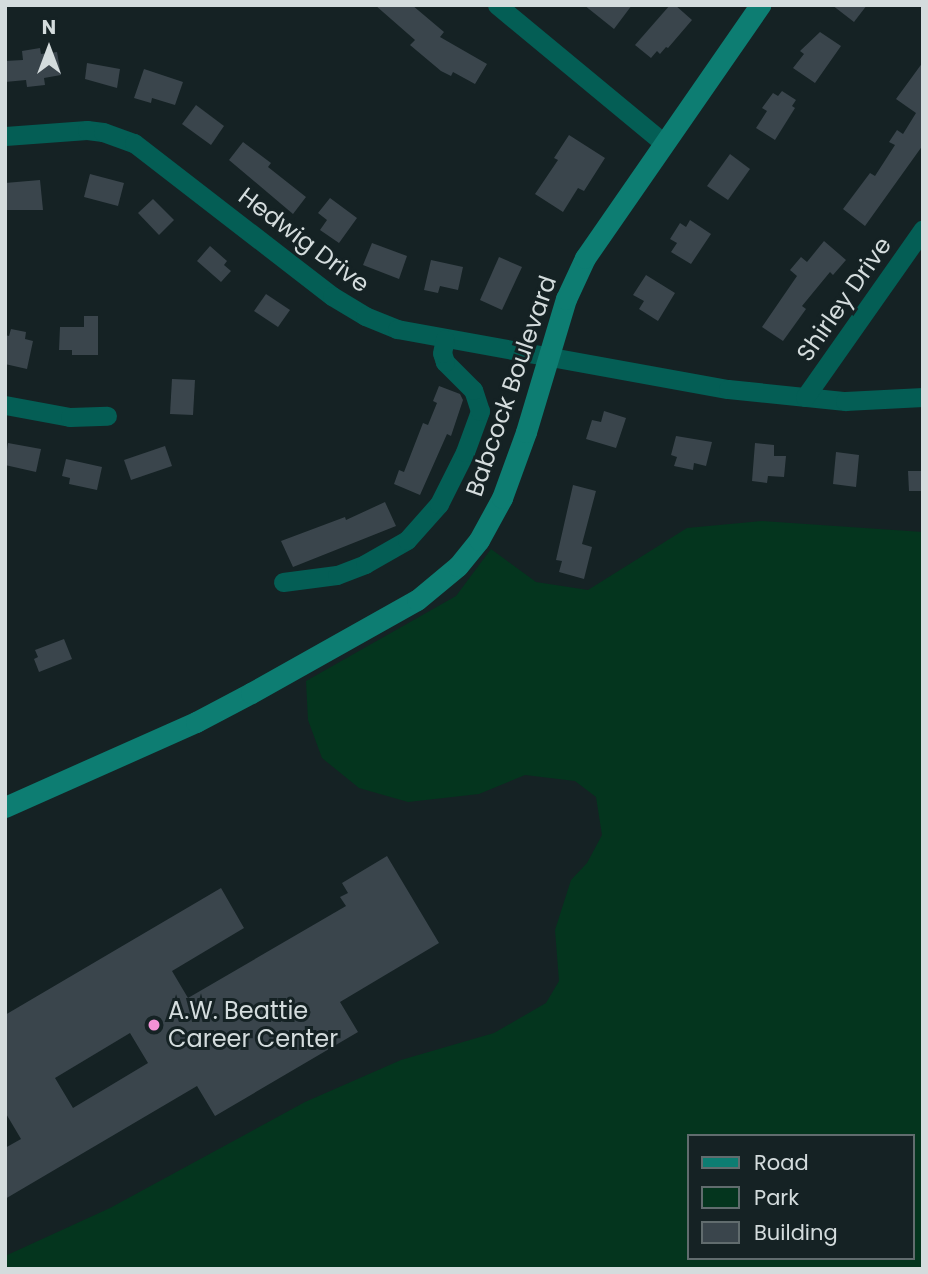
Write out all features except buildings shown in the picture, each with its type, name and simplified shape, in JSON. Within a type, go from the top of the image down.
[{"type":"main road","name":"Babcock Boulevard","points":[[5,807],[207,716],[406,606],[444,580],[469,554],[495,514],[526,432],[566,299],[585,258],[760,5]]},
{"type":"street","points":[[497,5],[664,143]]},
{"type":"street","name":"Hedwig Drive","points":[[5,136],[87,130],[103,132],[134,143],[349,307],[380,323],[445,339],[549,355],[728,389],[845,401],[923,397]]},
{"type":"street","name":"Shirley Drive","points":[[805,397],[923,229]]},
{"type":"street","points":[[283,582],[337,575],[365,564],[407,540],[439,504],[465,452],[480,411],[473,390],[445,362],[442,354],[445,339]]},
{"type":"street","points":[[5,405],[70,416],[107,416]]},
{"type":"green space","points":[[762,521],[923,532],[923,1269],[5,1269],[5,1256],[110,1208],[305,1102],[401,1060],[494,1033],[546,1003],[559,981],[555,930],[571,880],[587,863],[602,835],[596,797],[575,781],[525,775],[479,794],[408,802],[359,788],[322,758],[308,720],[306,681],[456,596],[491,549],[536,582],[588,590],[687,528]]},
{"type":"place","name":"A.W. Beattie Career Center","points":[[154,1025]]}]
